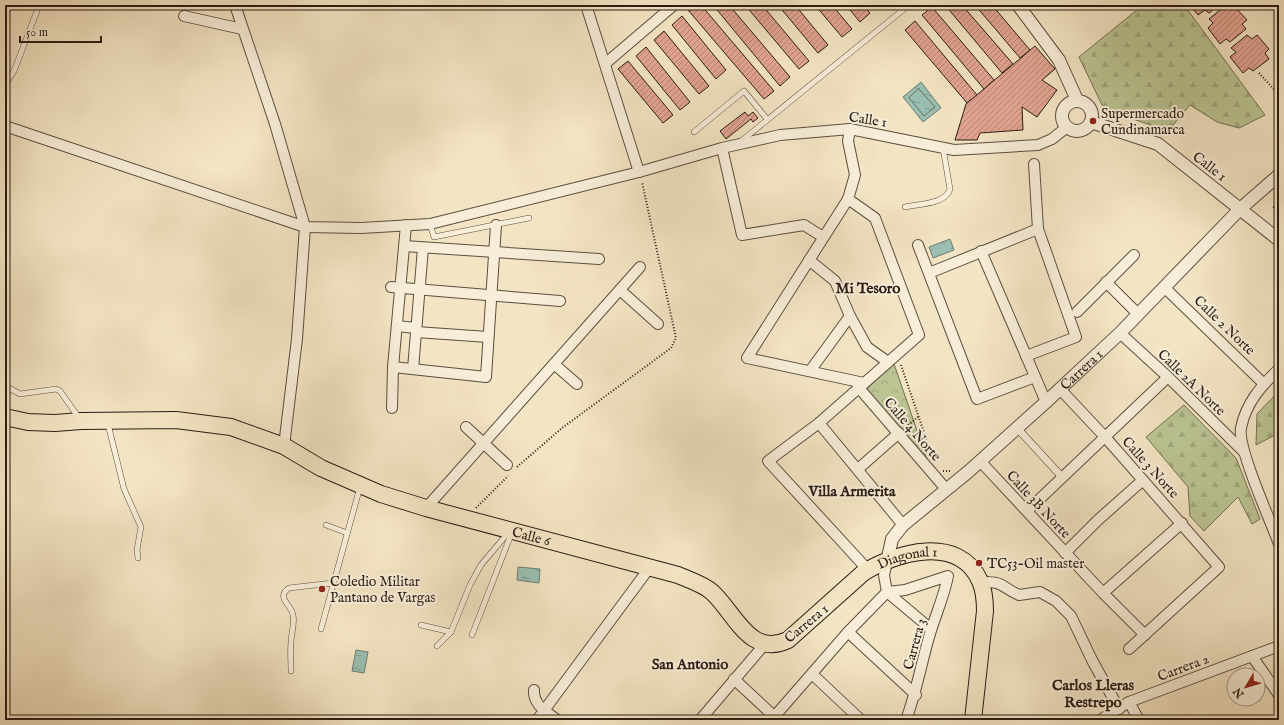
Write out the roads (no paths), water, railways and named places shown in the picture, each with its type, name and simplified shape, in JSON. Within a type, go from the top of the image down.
[{"type":"main road","name":"Calle 6","points":[[5,417],[41,423],[81,421],[194,421],[231,427],[284,446],[321,468],[360,486],[426,508],[678,575],[711,591],[740,628],[764,645]]},
{"type":"main road","name":"Diagonal 1","points":[[865,572],[887,562],[918,552],[936,552],[954,554],[965,561],[974,570],[981,582]]},
{"type":"main road","name":"Carrera 1","points":[[764,645],[779,645],[788,640],[865,572]]},
{"type":"main road","points":[[973,720],[985,611],[981,582]]},
{"type":"street","points":[[235,5],[275,124],[305,227],[297,339],[284,446]]},
{"type":"street","points":[[586,5],[606,64],[639,172]]},
{"type":"street","points":[[606,64],[674,5]]},
{"type":"street","points":[[1018,5],[1059,60],[1077,100]]},
{"type":"street","points":[[184,16],[242,29]]},
{"type":"street","points":[[1077,100],[1082,101],[1090,107],[1092,112],[1091,122],[1080,131],[1070,129],[1062,119],[1063,110],[1068,103],[1077,100]]},
{"type":"street","name":"Calle 1","points":[[1091,122],[1158,144],[1279,240]]},
{"type":"street","name":"Calle 1","points":[[5,126],[305,227],[361,228],[430,224],[639,172],[722,148],[780,134],[850,129],[954,150],[1038,145],[1052,139],[1067,127]]},
{"type":"street","points":[[850,129],[848,140],[855,175],[848,199],[747,358],[810,371],[861,386]]},
{"type":"street","points":[[722,148],[742,235],[804,225],[823,237]]},
{"type":"street","points":[[1026,356],[1076,337],[1038,229],[1034,164]]},
{"type":"street","name":"Carrera 1","points":[[887,562],[892,539],[903,525],[968,472],[1060,389],[1120,333],[1165,288],[1240,209],[1279,175]]},
{"type":"street","points":[[848,199],[876,218],[919,335],[819,424],[768,461],[865,572]]},
{"type":"street","points":[[392,408],[393,367],[397,326],[396,288],[404,246],[406,225]]},
{"type":"street","points":[[393,367],[486,377],[496,225]]},
{"type":"street","points":[[929,273],[1038,229]]},
{"type":"street","points":[[918,245],[977,399],[1035,377]]},
{"type":"street","points":[[404,246],[495,254],[600,259]]},
{"type":"street","points":[[413,369],[424,248]]},
{"type":"street","points":[[981,251],[1046,402]]},
{"type":"street","points":[[1077,312],[1134,255]]},
{"type":"street","points":[[809,260],[835,281],[850,316],[867,347],[888,362]]},
{"type":"street","points":[[426,508],[640,267]]},
{"type":"street","points":[[1106,282],[1138,314]]},
{"type":"street","points":[[396,288],[560,301]]},
{"type":"street","name":"Calle 2 Norte","points":[[1165,288],[1264,384]]},
{"type":"street","points":[[620,290],[658,324]]},
{"type":"street","points":[[810,371],[850,316]]},
{"type":"street","points":[[397,326],[416,330],[488,337]]},
{"type":"street","name":"Calle 2A Norte","points":[[1120,333],[1168,377],[1244,452]]},
{"type":"street","points":[[554,364],[577,384]]},
{"type":"street","points":[[1279,369],[1264,384],[1248,405],[1241,429],[1244,452],[1279,544]]},
{"type":"street","points":[[1027,511],[1062,477],[1106,438],[1168,377]]},
{"type":"street","name":"Calle 4 Norte","points":[[861,386],[946,489]]},
{"type":"street","name":"Calle 3 Norte","points":[[1060,389],[1182,523],[1219,567],[1145,635]]},
{"type":"street","points":[[819,424],[903,525]]},
{"type":"street","points":[[466,427],[510,467]]},
{"type":"street","points":[[1017,428],[1062,477]]},
{"type":"street","points":[[858,470],[900,433]]},
{"type":"street","name":"Calle 3B Norte","points":[[980,461],[1103,593],[1145,635]]},
{"type":"street","points":[[1066,553],[1098,520],[1143,480]]},
{"type":"street","points":[[1103,593],[1182,523]]},
{"type":"street","points":[[887,562],[884,575],[887,592],[931,628]]},
{"type":"street","points":[[537,720],[650,567]]},
{"type":"street","name":"Carrera 3","points":[[887,592],[905,590],[948,576],[944,594],[931,628],[922,660],[916,695],[906,720]]},
{"type":"street","points":[[981,582],[995,581],[1002,584],[1014,593],[1022,596],[1030,592],[1040,592],[1056,601],[1071,616],[1092,660],[1119,708]]},
{"type":"street","points":[[734,679],[776,718],[848,632],[887,592]]},
{"type":"street","points":[[848,632],[916,695]]},
{"type":"street","points":[[1129,649],[1145,635]]},
{"type":"street","name":"Carrera 1","points":[[700,720],[764,645]]},
{"type":"street","name":"Carrera 2","points":[[1100,720],[1129,702],[1279,646]]},
{"type":"street","points":[[1252,656],[1279,695]]},
{"type":"street","points":[[812,674],[861,720]]},
{"type":"street","points":[[534,690],[533,698],[536,704],[557,720]]},
{"type":"street","points":[[1129,702],[1139,720]]},
{"type":"lane","points":[[738,144],[908,5]]},
{"type":"lane","points":[[5,85],[14,71],[37,10]]},
{"type":"lane","points":[[694,132],[744,91],[768,118]]},
{"type":"lane","points":[[905,207],[944,198],[949,194],[950,189],[943,148]]},
{"type":"lane","points":[[430,224],[434,237],[529,218]]},
{"type":"lane","points":[[5,386],[20,394],[56,388],[60,391],[81,421]]},
{"type":"lane","points":[[107,421],[124,489],[141,527],[137,550],[138,558]]},
{"type":"lane","points":[[321,629],[360,486]]},
{"type":"lane","points":[[326,525],[347,533]]},
{"type":"lane","points":[[437,646],[451,632],[470,585],[481,566],[511,531]]},
{"type":"lane","points":[[472,635],[511,531]]},
{"type":"lane","points":[[291,671],[293,615],[284,601],[283,596],[285,591],[289,588],[333,583]]},
{"type":"lane","points":[[421,625],[451,632]]},
{"type":"water","points":[[921,82],[941,108],[923,122],[903,97]]},
{"type":"water","points":[[950,239],[954,250],[933,258],[929,247]]},
{"type":"water","points":[[518,567],[540,569],[539,583],[517,580]]},
{"type":"water","points":[[356,650],[368,652],[364,673],[352,671]]},
{"type":"place","name":"Supermercado Cundinamarca","points":[[1093,121]]},
{"type":"place","name":"TC53-Oil master","points":[[979,563]]},
{"type":"place","name":"Coledio Militar Pantano de Vargas","points":[[322,589]]},
{"type":"district","name":"Mi Tesoro","points":[[868,288]]},
{"type":"district","name":"Villa Armerita","points":[[852,491]]},
{"type":"district","name":"San Antonio","points":[[690,664]]},
{"type":"district","name":"Carlos Lleras Restrepo","points":[[1093,694]]}]
